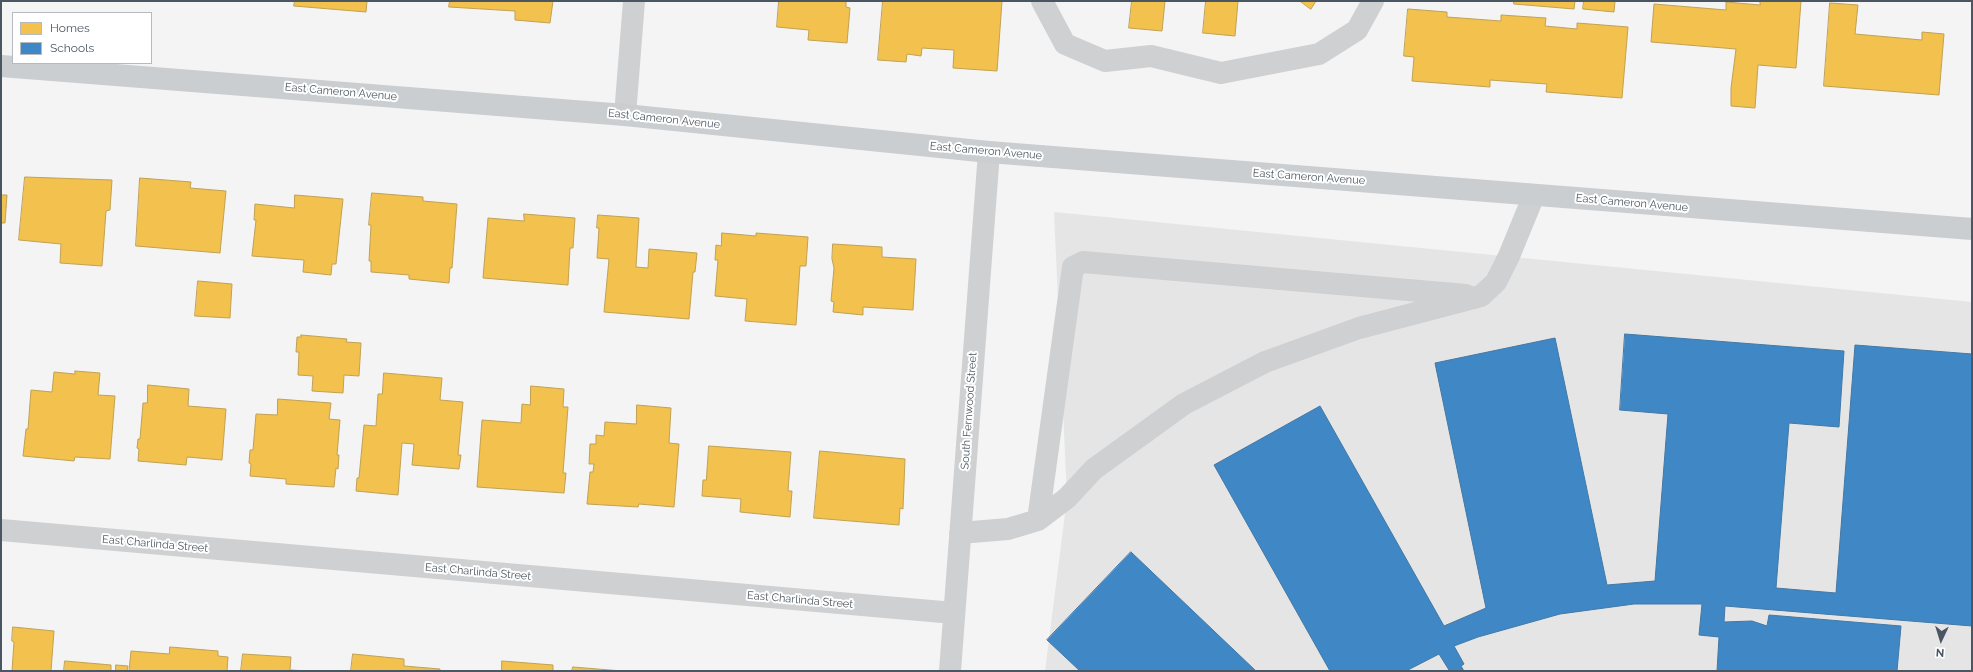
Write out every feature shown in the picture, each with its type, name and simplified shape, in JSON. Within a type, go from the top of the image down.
[{"type":"main road","name":"East Cameron Avenue","points":[[1,66],[625,115],[990,152],[1972,229]]},
{"type":"street","points":[[625,115],[634,1]]},
{"type":"street","points":[[1042,1],[1065,44],[1105,61],[1151,56],[1221,73],[1319,54],[1357,30],[1373,1]]},
{"type":"street","name":"South Fernwood Street","points":[[950,671],[990,152]]},
{"type":"street","points":[[960,533],[1008,529],[1038,520],[1067,498],[1094,469],[1184,404],[1265,362],[1359,328],[1481,296],[1496,282],[1509,256],[1534,195]]},
{"type":"street","points":[[1038,520],[1073,268],[1083,262],[1481,296]]},
{"type":"street","name":"East Charlinda Street","points":[[1,530],[954,613]]},
{"type":"shaded area","points":[[1054,212],[1972,302],[1972,671],[1045,671],[1067,498]]},
{"type":"building: Homes","points":[[295,1],[367,1],[366,12],[294,6]]},
{"type":"building: Homes","points":[[450,1],[553,1],[550,23],[515,20],[515,11],[449,7]]},
{"type":"building: Homes","points":[[779,1],[846,1],[846,7],[850,8],[847,43],[808,40],[809,30],[777,27]]},
{"type":"building: Homes","points":[[883,1],[1002,1],[997,71],[953,68],[954,50],[922,48],[921,56],[907,54],[906,62],[878,60]]},
{"type":"building: Homes","points":[[1132,1],[1165,1],[1162,31],[1129,28]]},
{"type":"building: Homes","points":[[1206,1],[1238,1],[1235,36],[1203,33]]},
{"type":"building: Homes","points":[[1300,1],[1316,1],[1311,9]]},
{"type":"building: Homes","points":[[1514,1],[1575,1],[1574,9],[1514,4]]},
{"type":"building: Homes","points":[[1584,1],[1615,1],[1614,12],[1583,9]]},
{"type":"building: Homes","points":[[1760,1],[1801,1],[1796,68],[1758,65],[1755,108],[1731,106],[1731,88],[1736,49],[1651,42],[1654,4],[1726,10],[1726,2],[1760,5]]},
{"type":"building: Homes","points":[[1830,3],[1858,5],[1855,34],[1922,40],[1922,32],[1944,34],[1939,95],[1824,86]]},
{"type":"building: Homes","points":[[1408,9],[1447,12],[1447,17],[1501,21],[1501,15],[1546,18],[1545,26],[1577,29],[1577,23],[1628,27],[1622,98],[1546,92],[1547,84],[1490,80],[1490,87],[1412,81],[1414,57],[1404,56]]},
{"type":"building: Homes","points":[[25,177],[112,180],[110,210],[106,211],[102,266],[60,263],[61,244],[19,240]]},
{"type":"building: Homes","points":[[140,178],[191,182],[190,188],[226,191],[220,253],[136,246]]},
{"type":"building: Homes","points":[[372,193],[423,197],[423,201],[457,204],[452,268],[450,268],[449,283],[409,279],[409,275],[371,272],[371,261],[369,261],[371,225],[369,225]]},
{"type":"building: Homes","points":[[1,195],[7,195],[5,223],[1,223]]},
{"type":"building: Homes","points":[[295,195],[343,199],[336,264],[332,264],[331,275],[303,272],[304,260],[252,256],[256,220],[254,220],[255,204],[294,208]]},
{"type":"building: Homes","points":[[524,214],[575,218],[573,248],[570,248],[568,285],[483,278],[488,218],[524,221]]},
{"type":"building: Homes","points":[[598,215],[639,218],[636,267],[648,268],[649,249],[697,253],[695,272],[693,272],[689,319],[604,312],[609,259],[597,258],[599,228],[597,228]]},
{"type":"building: Homes","points":[[722,233],[756,236],[756,233],[808,237],[806,266],[800,266],[796,325],[745,321],[747,299],[715,296],[718,260],[715,260],[716,245],[721,246]]},
{"type":"building: Homes","points":[[833,244],[882,247],[882,257],[916,259],[913,310],[863,307],[863,315],[833,312],[834,302],[831,301],[834,268],[832,259]]},
{"type":"building: Homes","points":[[198,281],[232,284],[230,318],[195,316]]},
{"type":"building: Homes","points":[[301,335],[347,339],[346,342],[361,343],[359,376],[344,375],[343,393],[312,391],[313,376],[298,375],[299,352],[296,352],[297,337],[301,337]]},
{"type":"building: Homes","points":[[75,371],[100,373],[98,395],[115,396],[110,459],[75,457],[74,461],[23,456],[26,429],[28,429],[31,390],[52,392],[54,372],[75,374]]},
{"type":"building: Homes","points":[[384,373],[442,378],[440,400],[463,402],[458,455],[461,455],[459,469],[412,465],[414,444],[402,443],[398,495],[356,491],[357,478],[359,478],[364,425],[376,426],[378,394],[382,394]]},
{"type":"building: Homes","points":[[148,385],[189,389],[188,406],[226,409],[222,460],[187,457],[186,465],[138,461],[138,439],[140,439],[143,403],[147,403]]},
{"type":"building: Homes","points":[[531,386],[564,389],[563,407],[568,407],[563,473],[566,473],[564,493],[477,487],[482,420],[521,423],[522,404],[530,405]]},
{"type":"building: Homes","points":[[278,399],[331,403],[329,419],[340,420],[337,455],[339,455],[338,469],[336,468],[334,487],[286,484],[286,479],[250,476],[250,450],[253,450],[256,414],[277,415]]},
{"type":"building: Homes","points":[[637,405],[671,408],[669,443],[679,444],[674,507],[639,504],[638,507],[587,504],[590,472],[593,472],[594,464],[589,464],[590,444],[596,444],[596,435],[604,436],[605,422],[636,424]]},
{"type":"building: Homes","points":[[709,446],[791,452],[788,491],[792,491],[790,517],[740,512],[741,499],[702,496],[703,480],[706,480]]},
{"type":"building: Homes","points":[[820,451],[905,459],[903,509],[900,508],[899,525],[814,518]]},
{"type":"building: Homes","points":[[13,627],[54,631],[51,671],[12,671],[14,642],[12,641]]},
{"type":"building: Homes","points":[[170,647],[218,651],[218,656],[228,657],[227,671],[129,671],[131,651],[169,654]]},
{"type":"building: Homes","points":[[243,654],[291,657],[290,670],[309,671],[241,671]]},
{"type":"building: Homes","points":[[353,654],[404,659],[404,666],[440,669],[440,671],[351,671]]},
{"type":"building: Homes","points":[[65,661],[111,665],[111,671],[64,671]]},
{"type":"building: Homes","points":[[502,661],[553,665],[553,671],[502,671]]},
{"type":"building: Homes","points":[[116,665],[128,666],[127,671],[116,671]]},
{"type":"building: Homes","points":[[573,667],[622,671],[572,671]]},
{"type":"building: Schools","points":[[1625,334],[1844,351],[1839,427],[1789,423],[1776,588],[1836,593],[1855,345],[1972,354],[1972,626],[1725,606],[1724,622],[1752,621],[1767,626],[1769,615],[1901,626],[1897,671],[1717,671],[1719,637],[1699,635],[1702,604],[1634,604],[1560,614],[1478,637],[1454,646],[1464,664],[1461,666],[1464,671],[1447,671],[1449,670],[1439,654],[1406,671],[1330,671],[1214,465],[1320,406],[1444,626],[1486,608],[1435,363],[1555,338],[1607,585],[1655,581],[1668,414],[1620,410]]},
{"type":"building: Schools","points":[[1131,552],[1256,671],[1080,671],[1047,640]]}]
